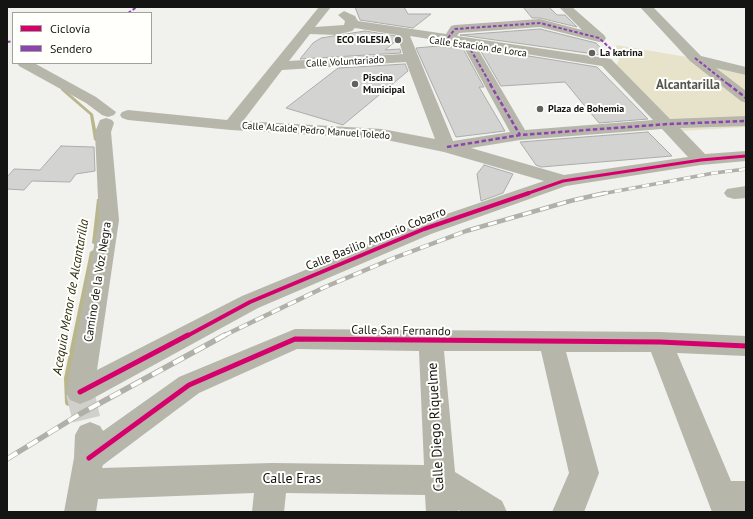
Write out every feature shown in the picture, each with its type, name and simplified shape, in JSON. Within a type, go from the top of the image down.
[{"type":"street","points":[[565,7],[598,38],[608,59],[701,160]]},
{"type":"street","points":[[646,7],[695,58],[746,98]]},
{"type":"street","points":[[231,125],[306,30],[323,10],[343,15],[351,19],[350,26],[336,32],[306,30]]},
{"type":"street","points":[[448,38],[455,29],[540,23],[598,38]]},
{"type":"street","name":"Calle Estación de Lorca","points":[[350,26],[403,36],[468,45],[608,59]]},
{"type":"street","name":"Calle Estación de Lorca","points":[[350,26],[608,59]]},
{"type":"street","points":[[403,36],[447,147],[520,135],[668,124],[746,121]]},
{"type":"street","points":[[468,45],[520,135]]},
{"type":"street","name":"Calle Voluntariado","points":[[278,66],[411,58]]},
{"type":"street","points":[[695,58],[746,71]]},
{"type":"street","points":[[26,64],[91,100],[107,118]]},
{"type":"street","name":"Calle Alcalde Pedro Manuel Toledo","points":[[107,118],[120,122],[128,115],[231,125],[382,134],[447,147],[563,181]]},
{"type":"street","name":"Camino de la Voz Negra","points":[[80,392],[109,220],[103,132],[107,118]]},
{"type":"street","name":"Calle Basilio Antonio Cobarro","points":[[80,392],[250,302],[424,229],[563,181],[701,160],[746,156]]},
{"type":"street","name":"Calle San Fernando","points":[[86,472],[189,385],[295,339],[660,342],[744,350]]},
{"type":"street","name":"Calle Diego Riquelme","points":[[431,341],[442,512]]},
{"type":"street","points":[[551,342],[584,473],[568,512]]},
{"type":"street","points":[[660,342],[732,502]]},
{"type":"street","name":"Calle Eras","points":[[86,472],[272,478],[439,480]]},
{"type":"street","points":[[268,512],[272,478]]},
{"type":"street","points":[[439,480],[491,512]]},
{"type":"shaded area","points":[[616,45],[687,57],[746,73],[746,127],[680,131],[616,66],[619,60]]},
{"type":"building","points":[[355,7],[404,7],[408,14],[431,14],[413,28],[360,20]]},
{"type":"building","points":[[523,7],[549,7],[557,15],[565,15],[577,27],[540,18],[532,18]]},
{"type":"building","points":[[540,29],[596,43],[608,56],[460,35]]},
{"type":"building","points":[[365,31],[396,36],[397,40],[385,50],[400,49],[401,53],[300,59],[313,43],[321,38]]},
{"type":"building","points":[[453,44],[461,45],[484,87],[479,87],[505,131],[456,137],[416,48],[438,46],[451,48]]},
{"type":"building","points":[[479,48],[597,67],[648,119],[599,123],[565,82],[501,86]]},
{"type":"building","name":"Piscina Municipal","points":[[405,64],[408,71],[343,125],[286,108],[338,68]]},
{"type":"building","points":[[648,132],[672,156],[541,167],[536,165],[520,142]]},
{"type":"building","points":[[61,146],[94,147],[95,171],[76,174],[70,182],[32,181],[24,190],[7,189],[7,177],[14,169],[40,170]]},
{"type":"building","points":[[484,165],[513,174],[503,193],[481,201],[477,174]]},
{"type":"waterway","name":"Acequia Menor de Alcantarilla","points":[[62,89],[92,115],[96,140]]},
{"type":"waterway","name":"Acequia Menor de Alcantarilla","points":[[95,243],[99,200]]},
{"type":"waterway","name":"Acequia Menor de Alcantarilla","points":[[68,403],[67,378],[93,252]]},
{"type":"tunnel","points":[[80,392],[90,435]]},
{"type":"railway","points":[[601,194],[714,173],[746,169]]},
{"type":"railway","points":[[224,335],[325,287],[394,258],[466,231],[570,201],[605,193]]},
{"type":"railway","points":[[7,459],[80,414],[224,335]]},
{"type":"marked path","points":[[130,12],[137,7]]},
{"type":"marked path","points":[[448,38],[455,29],[540,23],[599,38],[612,50]]},
{"type":"marked path","points":[[7,42],[12,41]]},
{"type":"marked path","points":[[468,45],[520,135]]},
{"type":"marked path","points":[[695,58],[746,98]]},
{"type":"marked path","points":[[447,147],[520,135],[668,124],[746,121]]},
{"type":"cycle path","points":[[80,392],[250,302],[424,229],[563,181],[701,160],[746,156]]},
{"type":"cycle path","points":[[89,458],[189,385],[295,339],[660,342],[746,346]]},
{"type":"place","name":"ECO IGLESIA","points":[[398,40]]},
{"type":"place","name":"La katrina","points":[[592,53]]},
{"type":"place","name":"Piscina Municipal","points":[[355,84]]},
{"type":"place","name":"Plaza de Bohemia","points":[[540,109]]},
{"type":"district","name":"Alcantarilla","points":[[688,85]]}]
